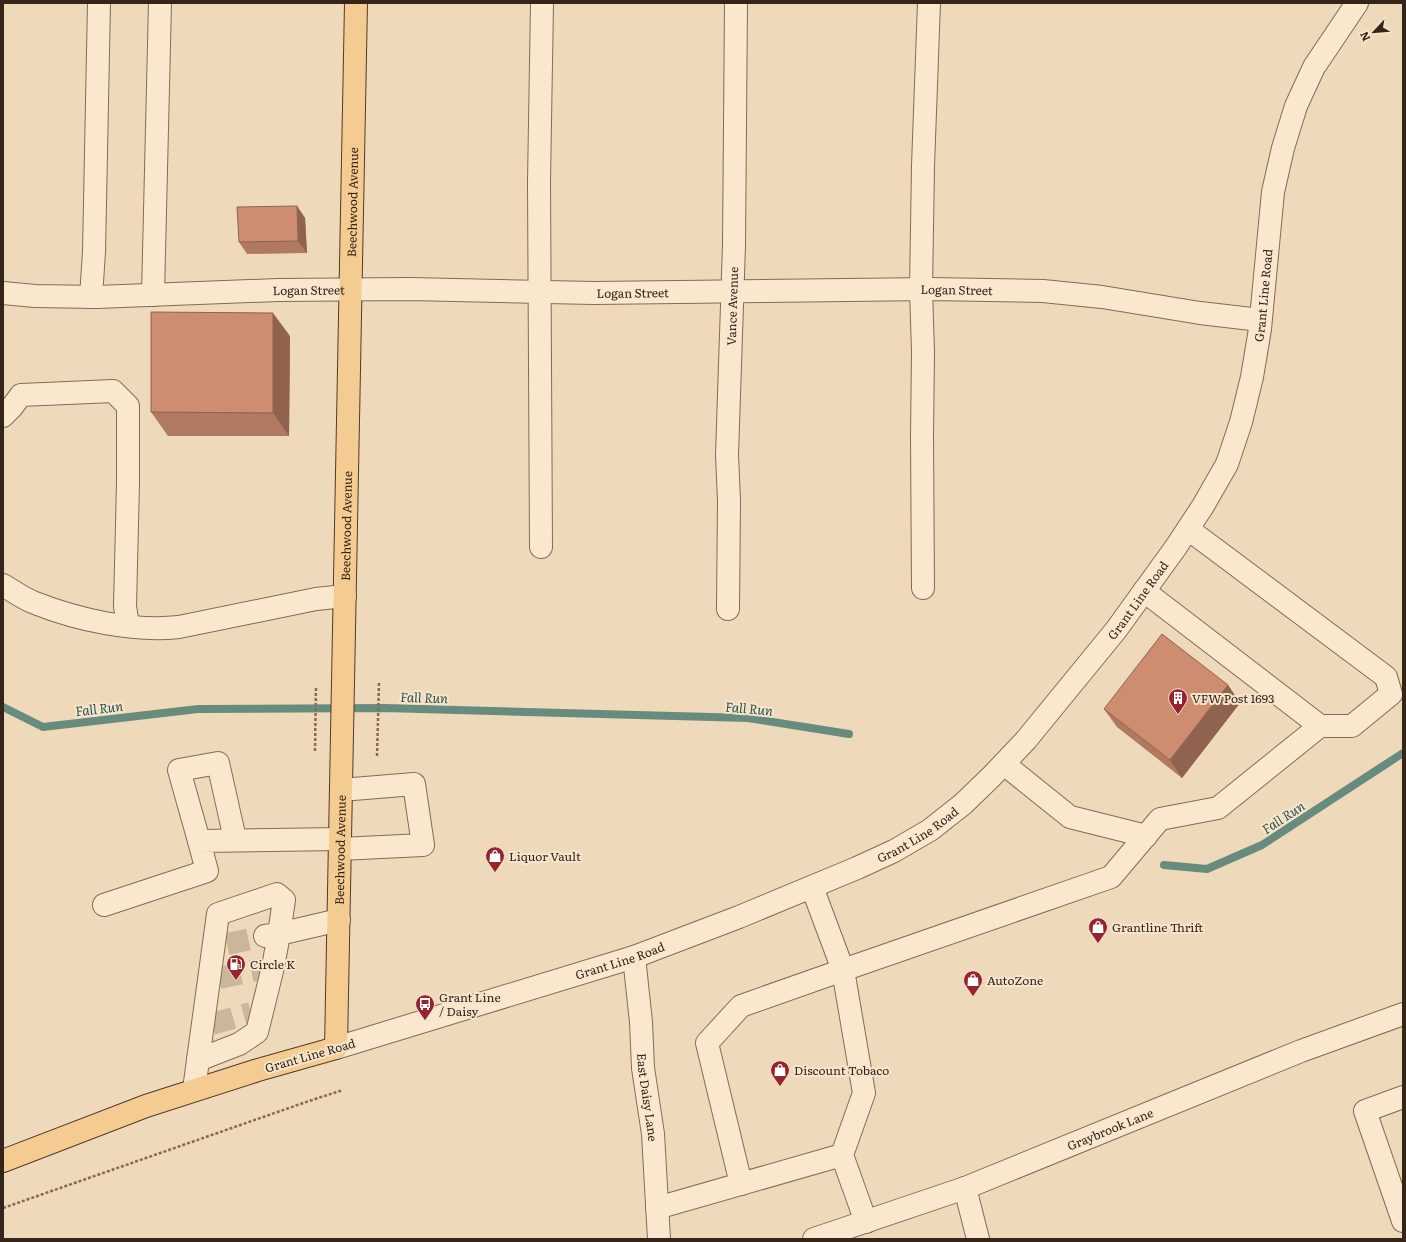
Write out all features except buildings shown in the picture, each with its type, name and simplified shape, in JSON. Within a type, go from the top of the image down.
[{"type":"main road","name":"Beechwood Avenue","points":[[336,1048],[356,3]]},
{"type":"main road","name":"Grant Line Road","points":[[4,1159],[146,1106],[258,1070],[336,1048]]},
{"type":"street","points":[[91,297],[94,252],[99,3]]},
{"type":"street","points":[[153,295],[160,3]]},
{"type":"street","points":[[541,547],[539,182],[542,3]]},
{"type":"street","name":"Vance Avenue","points":[[728,609],[729,501],[727,455],[734,245],[736,3]]},
{"type":"street","points":[[923,588],[923,352],[921,289],[923,166],[929,3]]},
{"type":"street","name":"Grant Line Road","points":[[336,1048],[634,957],[739,917],[857,868],[894,851],[930,830],[963,804],[1004,764],[1068,690],[1116,630],[1188,529],[1227,464],[1241,422],[1252,377],[1260,330],[1274,192],[1283,148],[1296,106],[1314,67],[1357,3]]},
{"type":"street","name":"Logan Street","points":[[3,293],[35,296],[91,297],[278,290],[410,289],[594,293],[732,290],[921,289],[1043,291],[1102,297],[1200,313],[1260,320]]},
{"type":"street","points":[[3,416],[21,395],[113,391],[128,406],[128,491],[125,606],[128,626]]},
{"type":"street","points":[[1144,591],[1320,726],[1352,726],[1391,694],[1386,676],[1188,529]]},
{"type":"street","points":[[3,585],[34,603],[79,618],[128,626],[159,629],[179,627],[316,599],[345,596]]},
{"type":"street","points":[[741,1184],[707,1043],[741,1006],[1111,877],[1160,819],[1218,808],[1320,726]]},
{"type":"street","points":[[104,905],[206,870],[179,770],[218,763],[235,839]]},
{"type":"street","points":[[1004,764],[1070,817],[1146,836]]},
{"type":"street","points":[[199,840],[235,839],[340,844],[423,845],[414,784],[341,790]]},
{"type":"street","points":[[812,887],[843,970],[864,1093],[842,1155],[866,1222]]},
{"type":"street","points":[[194,1090],[198,1060],[207,1025],[220,946],[218,914],[277,894],[284,900],[272,935],[267,968],[256,1012],[257,1032],[239,1044],[198,1060]]},
{"type":"street","points":[[272,935],[339,920]]},
{"type":"street","name":"East Daisy Lane","points":[[634,957],[641,1022],[643,1068],[653,1134],[659,1239]]},
{"type":"street","name":"Graybrook Lane","points":[[814,1239],[965,1188],[1301,1051],[1403,1014]]},
{"type":"street","points":[[1403,1097],[1365,1111],[1403,1221]]},
{"type":"street","points":[[657,1208],[842,1155]]},
{"type":"street","points":[[965,1188],[978,1239]]},
{"type":"path","points":[[377,756],[379,683]]},
{"type":"path","points":[[315,732],[316,686]]},
{"type":"path","points":[[3,1208],[343,1090]]},
{"type":"waterway","name":"Fall Run","points":[[3,707],[43,727],[198,709],[385,708],[748,718],[849,734]]},
{"type":"waterway","name":"Fall Run","points":[[1164,865],[1207,869],[1262,845],[1403,753]]},
{"type":"tunnel","points":[[227,944],[265,936]]},
{"type":"tunnel","points":[[219,978],[261,969]]},
{"type":"tunnel","points":[[212,1024],[251,1013]]},
{"type":"place","name":"VFW Post 1693","points":[[1178,715]]},
{"type":"place","name":"Liquor Vault","points":[[495,873]]},
{"type":"place","name":"Grantline Thrift","points":[[1098,944]]},
{"type":"place","name":"Circle K","points":[[236,981]]},
{"type":"place","name":"AutoZone","points":[[973,997]]},
{"type":"place","name":"Grant Line / Daisy","points":[[425,1021]]},
{"type":"place","name":"Discount Tobaco","points":[[780,1087]]}]
